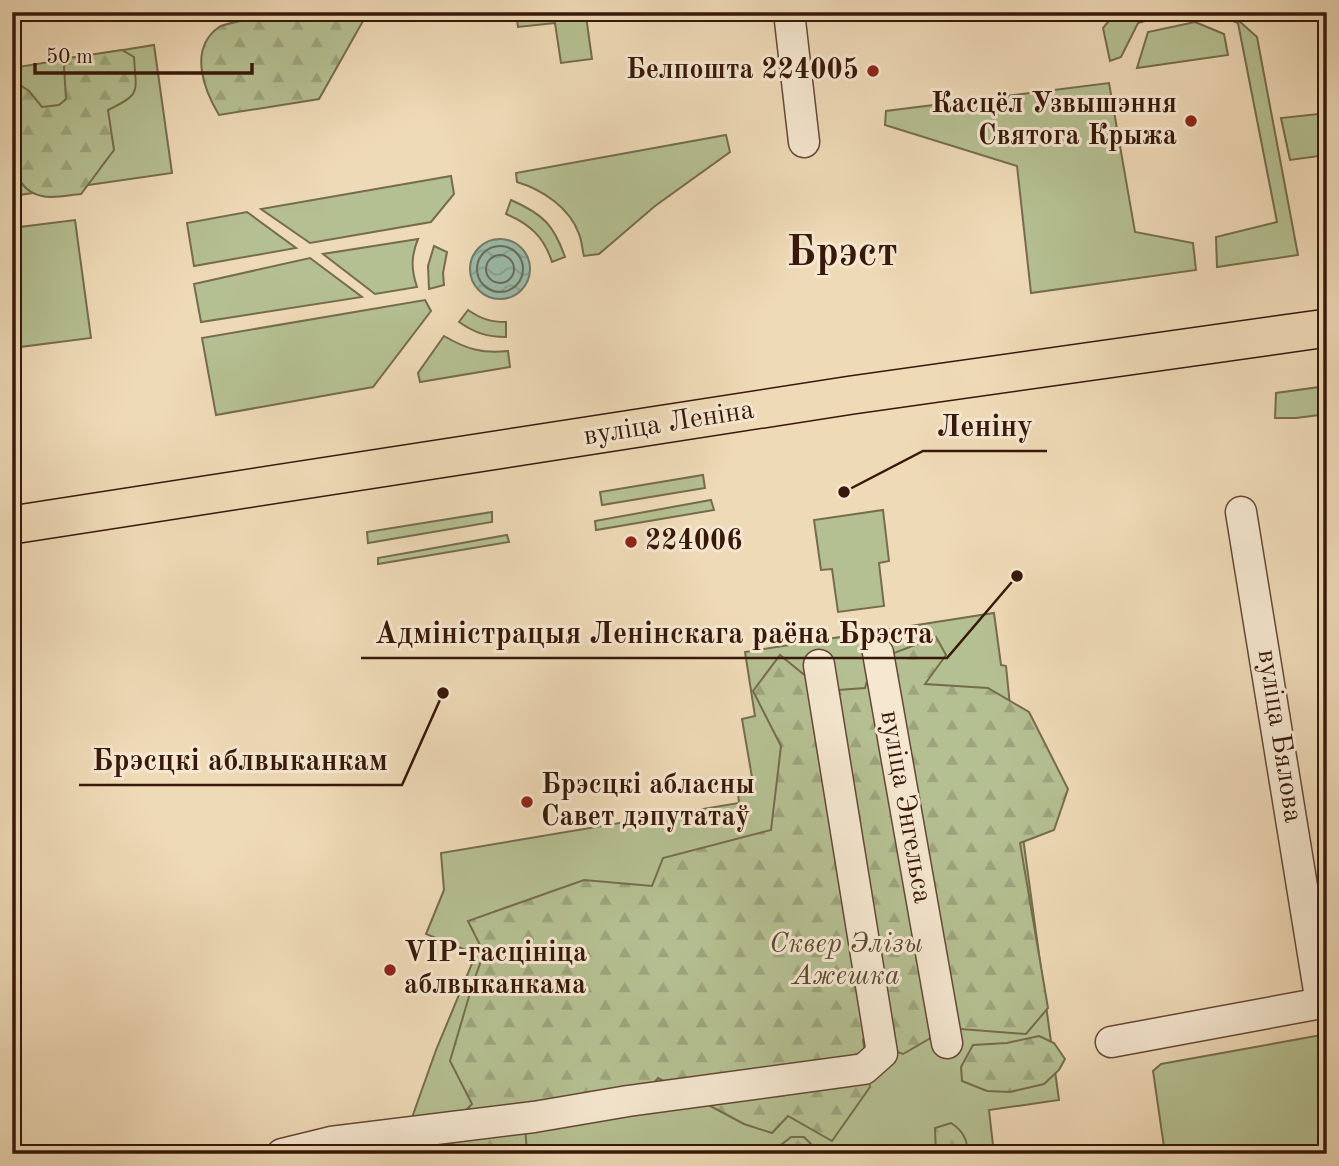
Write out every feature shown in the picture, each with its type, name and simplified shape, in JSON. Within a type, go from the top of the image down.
[{"type":"main road","name":"вуліца Леніна","points":[[12,524],[852,395],[1327,328]]},
{"type":"street","points":[[789,12],[804,142]]},
{"type":"street","name":"вуліца Бялова","points":[[1241,512],[1324,1002]]},
{"type":"street","name":"вуліца Энгельса","points":[[878,653],[947,1043]]},
{"type":"street","points":[[282,1154],[331,1142],[534,1117],[628,1101],[864,1069],[882,1053],[819,665]]},
{"type":"street","points":[[1111,1042],[1324,1002]]},
{"type":"green space","points":[[293,12],[359,12],[363,21],[319,99],[219,115],[208,94],[202,70],[201,58],[209,36],[224,25]]},
{"type":"green space","points":[[516,12],[613,12],[586,16],[592,59],[561,63],[555,23],[518,27]]},
{"type":"green space","points":[[1116,12],[1177,12],[1138,23],[1121,57],[1110,61],[1103,28]]},
{"type":"green space","points":[[1210,12],[1229,12],[1257,37],[1298,255],[1217,267],[1216,237],[1277,222],[1238,23]]},
{"type":"green space","points":[[1195,22],[1224,34],[1228,55],[1137,68],[1148,32]]},
{"type":"green space","points":[[154,45],[172,173],[12,196],[12,68]]},
{"type":"green space","points":[[122,50],[134,57],[136,86],[132,96],[108,110],[114,150],[81,194],[46,197],[29,190],[20,180],[11,151],[12,88],[17,83],[29,91],[42,107],[59,105],[66,99],[64,67],[69,58]]},
{"type":"green space","points":[[1109,83],[1135,232],[1193,243],[1196,270],[1031,293],[1017,166],[885,125],[886,111]]},
{"type":"green space","points":[[1327,113],[1327,155],[1290,160],[1281,118]]},
{"type":"green space","points":[[726,135],[730,152],[655,206],[599,254],[584,256],[575,225],[562,208],[546,195],[517,182],[516,173]]},
{"type":"green space","points":[[451,176],[454,194],[431,222],[310,243],[261,209]]},
{"type":"green space","points":[[511,200],[531,210],[546,222],[565,257],[552,262],[545,245],[535,232],[506,214]]},
{"type":"green space","points":[[247,212],[296,248],[194,266],[187,223]]},
{"type":"green space","points":[[75,220],[91,338],[12,348],[12,228]]},
{"type":"green space","points":[[418,239],[413,263],[417,287],[375,294],[323,254]]},
{"type":"green space","points":[[434,246],[447,252],[444,285],[429,289],[428,266]]},
{"type":"green space","points":[[310,258],[362,297],[201,322],[194,284]]},
{"type":"green space","points":[[425,300],[431,311],[373,387],[216,415],[202,338]]},
{"type":"green space","points":[[468,310],[486,319],[506,322],[506,337],[481,334],[459,322]]},
{"type":"green space","points":[[444,336],[475,350],[508,351],[510,367],[420,382],[418,373]]},
{"type":"green space","points":[[1327,386],[1327,414],[1275,418],[1276,393]]},
{"type":"green space","points":[[703,475],[705,488],[602,505],[600,492]]},
{"type":"green space","points":[[711,500],[714,510],[596,530],[595,521]]},
{"type":"green space","points":[[883,510],[889,561],[879,563],[884,606],[838,612],[832,569],[821,570],[814,520]]},
{"type":"green space","points":[[492,512],[492,522],[368,543],[367,532]]},
{"type":"green space","points":[[507,535],[509,542],[378,564],[378,558]]},
{"type":"green space","name":"Сквер Элізы Ажешка","points":[[994,613],[1001,665],[1006,666],[1024,845],[1059,1100],[989,1110],[994,1154],[412,1154],[409,1126],[436,1050],[476,954],[426,934],[444,890],[441,853],[739,803],[738,792],[754,789],[742,719],[755,716],[745,652]]},
{"type":"green space","name":"Сквер Элізы Ажешка","points":[[936,637],[946,655],[925,684],[988,688],[1029,712],[1068,789],[1054,830],[1020,843],[1048,1008],[1026,1034],[948,1028],[903,1054],[863,1040],[870,1087],[832,1141],[788,1116],[772,1133],[744,1124],[658,1078],[644,1095],[524,1110],[527,1154],[359,1154],[364,1149],[441,1136],[472,1104],[450,1061],[484,953],[468,921],[584,880],[652,886],[663,858],[771,830],[781,746],[753,691],[780,655],[824,691],[865,688],[873,661]]},
{"type":"green space","points":[[1327,1034],[1327,1154],[1165,1154],[1153,1071],[1161,1064]]},
{"type":"green space","points":[[1039,1036],[1054,1043],[1065,1059],[1059,1070],[1044,1084],[1010,1092],[987,1091],[962,1081],[961,1067],[973,1045],[1007,1043]]},
{"type":"green space","points":[[951,1123],[964,1136],[966,1154],[936,1154],[935,1128]]},
{"type":"green space","points":[[791,1137],[804,1137],[811,1144],[811,1154],[760,1154],[777,1148]]},
{"type":"water","points":[[494,239],[506,239],[525,252],[530,269],[528,281],[517,294],[506,299],[494,299],[475,286],[470,275],[470,263],[483,244]]},
{"type":"place","name":"Белпошта 224005","points":[[873,71]]},
{"type":"place","name":"Касцёл Узвышэння Святога Крыжа","points":[[1191,121]]},
{"type":"place","name":"Леніну","points":[[844,492]]},
{"type":"place","name":"224006","points":[[631,542]]},
{"type":"place","name":"Адміністрацыя Ленінскага раёна Брэста","points":[[1017,576]]},
{"type":"place","name":"Брэсцкі аблвыканкам","points":[[443,693]]},
{"type":"place","name":"Брэсцкі абласны Савет дэпутатаў","points":[[527,802]]},
{"type":"place","name":"VIP-гасцініца аблвыканкама","points":[[390,970]]},
{"type":"district","name":"Брэст","points":[[842,254]]}]
